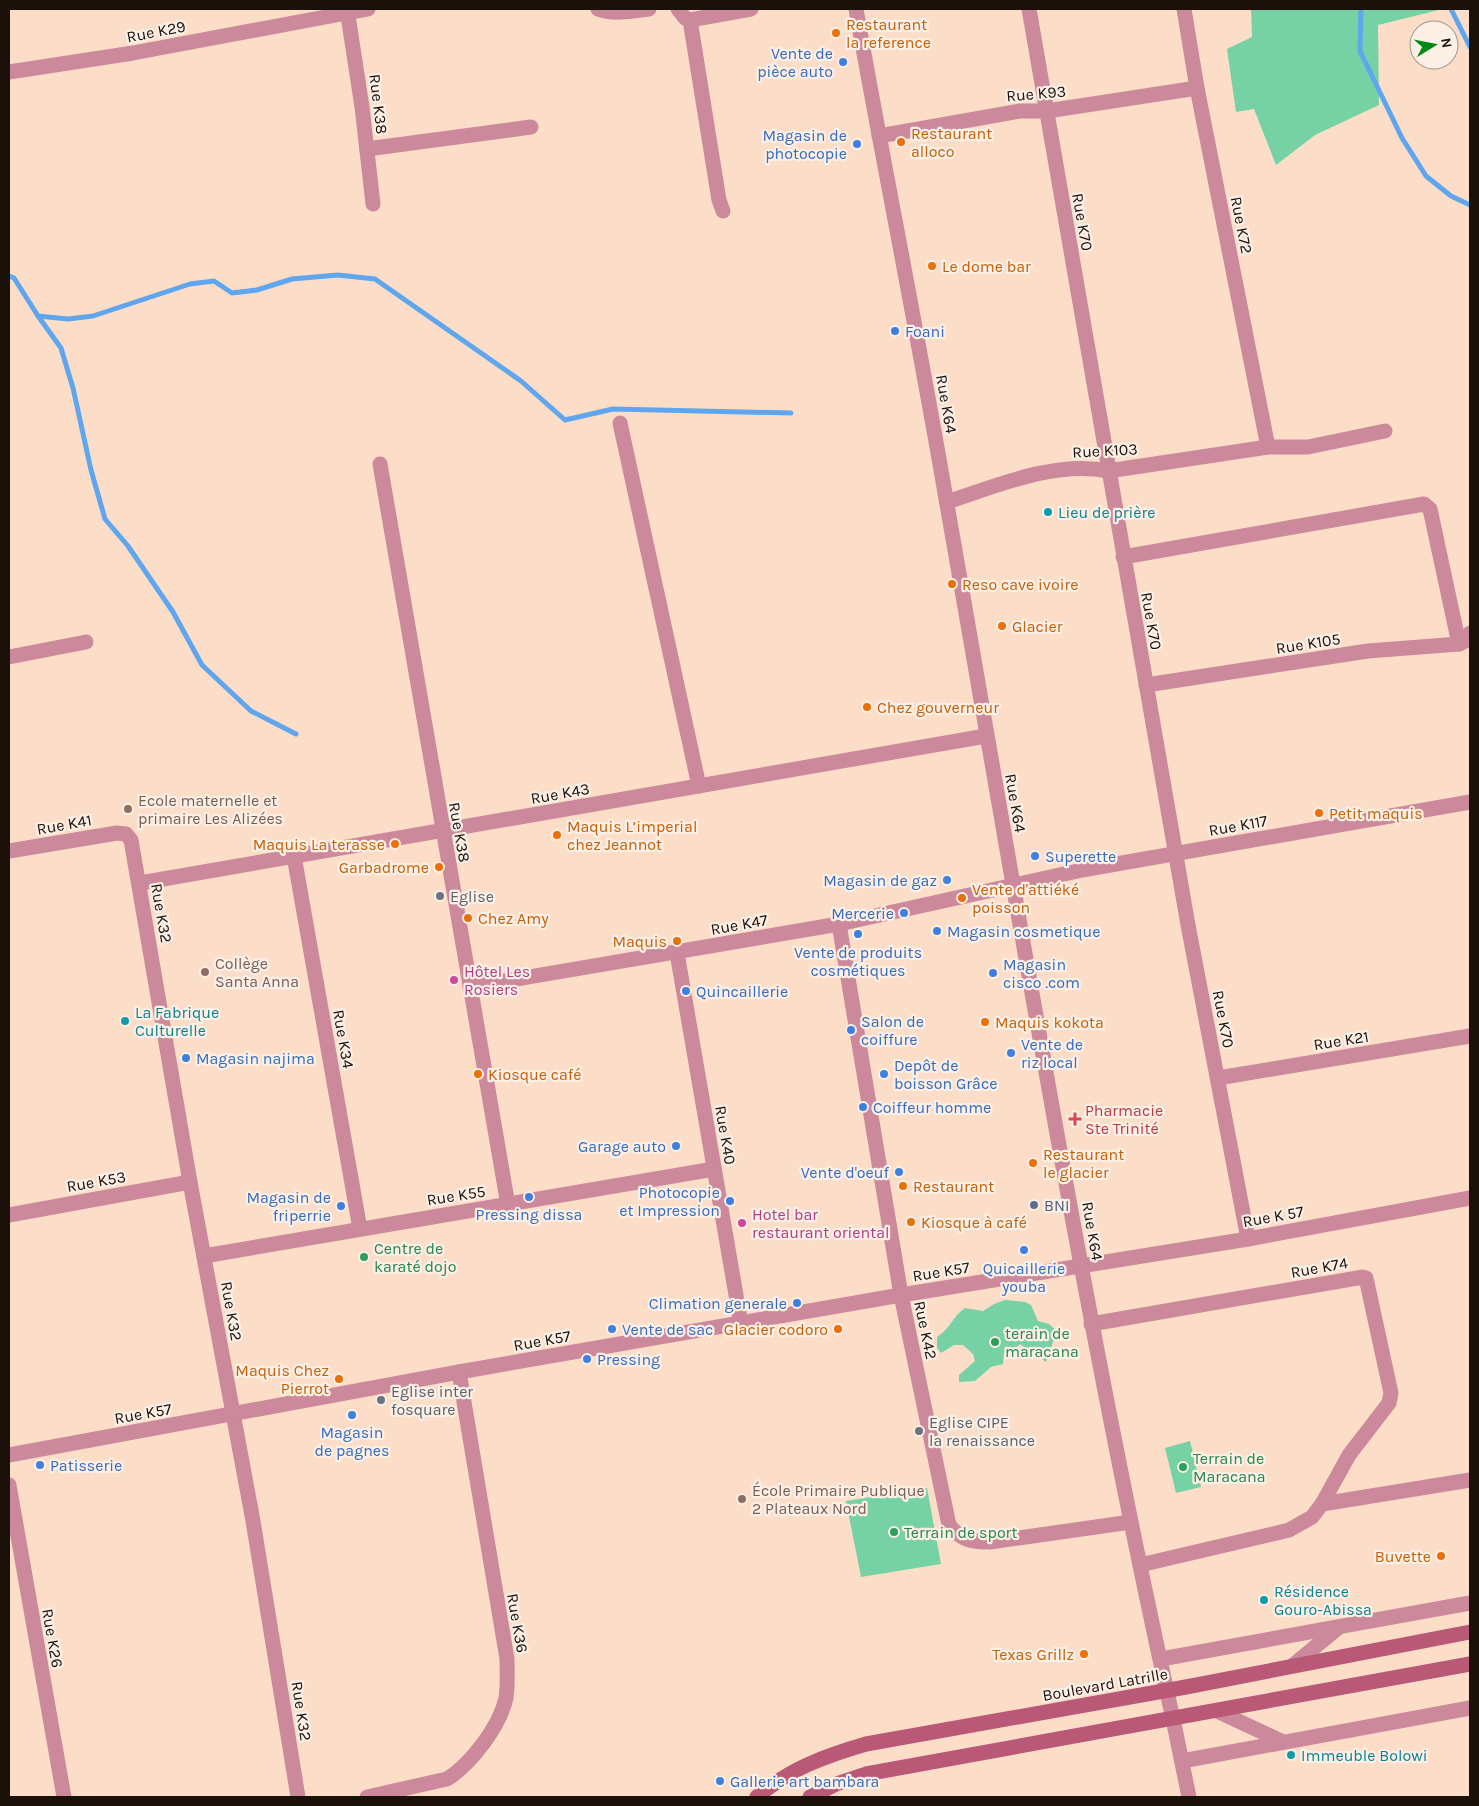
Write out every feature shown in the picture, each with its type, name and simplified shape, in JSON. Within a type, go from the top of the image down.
[{"type":"main road","name":"Boulevard Latrille","points":[[757,1797],[798,1767],[821,1757],[866,1744],[1167,1690],[1470,1632]]},
{"type":"main road","points":[[810,1797],[836,1784],[866,1774],[1173,1720],[1470,1664]]},
{"type":"street","name":"Rue K29","points":[[9,72],[133,54],[347,10],[368,9]]},
{"type":"street","points":[[598,9],[608,12],[649,9]]},
{"type":"street","points":[[678,9],[685,18],[690,20],[751,9]]},
{"type":"street","name":"Rue K64","points":[[856,9],[947,502],[986,736],[1091,1324],[1189,1797]]},
{"type":"street","name":"Rue K70","points":[[1029,9],[1188,925],[1248,1239]]},
{"type":"street","name":"Rue K72","points":[[1184,9],[1197,88],[1268,447]]},
{"type":"street","name":"Rue K38","points":[[347,10],[373,204]]},
{"type":"street","points":[[690,20],[719,200],[723,211]]},
{"type":"street","name":"Rue K93","points":[[879,136],[1020,110],[1046,111],[1197,88]]},
{"type":"street","points":[[367,149],[532,127]]},
{"type":"street","points":[[620,423],[699,786]]},
{"type":"street","name":"Rue K103","points":[[947,502],[1045,474],[1072,469],[1095,468],[1108,471],[1268,447],[1308,447],[1385,431]]},
{"type":"street","name":"Rue K38","points":[[380,464],[508,1205]]},
{"type":"street","points":[[1123,557],[1424,504],[1430,510],[1465,639]]},
{"type":"street","name":"Rue K105","points":[[1146,685],[1368,651],[1465,639]]},
{"type":"street","points":[[9,657],[86,642]]},
{"type":"street","name":"Rue K43","points":[[140,883],[986,736]]},
{"type":"street","name":"Rue K117","points":[[1013,887],[1082,870],[1470,802]]},
{"type":"street","name":"Rue K41","points":[[9,852],[126,834]]},
{"type":"street","name":"Rue K32","points":[[126,834],[131,840],[140,883],[190,1182],[267,1599],[298,1797]]},
{"type":"street","name":"Rue K34","points":[[294,856],[360,1228]]},
{"type":"street","name":"Rue K47","points":[[470,987],[839,924],[1013,887]]},
{"type":"street","name":"Rue K42","points":[[839,924],[901,1295],[949,1525],[958,1536],[972,1542],[990,1542],[1131,1522]]},
{"type":"street","name":"Rue K40","points":[[677,953],[741,1324]]},
{"type":"street","name":"Rue K21","points":[[1218,1078],[1470,1036]]},
{"type":"street","name":"Rue K55","points":[[204,1256],[714,1169]]},
{"type":"street","name":"Rue K53","points":[[9,1215],[190,1182]]},
{"type":"street","name":"Rue K 57","points":[[1082,1266],[1248,1239],[1470,1198]]},
{"type":"street","name":"Rue K57","points":[[9,1455],[458,1372],[901,1295],[1082,1266]]},
{"type":"street","name":"Rue K74","points":[[1091,1324],[1366,1278],[1379,1332],[1390,1397],[1381,1414],[1349,1455],[1322,1504]]},
{"type":"street","name":"Rue K36","points":[[367,1797],[447,1779],[458,1772],[488,1736],[505,1701],[507,1659],[458,1372]]},
{"type":"street","points":[[1140,1565],[1289,1530],[1312,1517],[1322,1504],[1470,1480]]},
{"type":"street","name":"Rue K26","points":[[9,1485],[64,1797]]},
{"type":"street","points":[[1161,1659],[1470,1603]]},
{"type":"street","points":[[1292,1666],[1340,1627]]},
{"type":"street","points":[[1182,1761],[1470,1708]]},
{"type":"street","points":[[1217,1711],[1283,1742]]},
{"type":"green space","points":[[1251,9],[1439,10],[1378,25],[1379,105],[1315,135],[1276,165],[1254,109],[1236,112],[1227,49],[1252,37]]},
{"type":"green space","name":"terain de maracana","points":[[1005,1300],[1025,1302],[1031,1305],[1038,1321],[1049,1324],[1057,1331],[1046,1362],[1020,1344],[1014,1350],[1004,1353],[1003,1364],[991,1367],[975,1381],[959,1382],[959,1375],[975,1361],[973,1354],[963,1345],[954,1345],[941,1353],[937,1348],[937,1337],[965,1308],[983,1311]]},
{"type":"green space","name":"Terrain de Maracana","points":[[1190,1441],[1201,1487],[1176,1493],[1165,1448]]},
{"type":"green space","name":"Terrain de sport","points":[[927,1488],[941,1564],[861,1577],[846,1501]]},
{"type":"waterway","points":[[1361,9],[1360,51],[1402,138],[1426,176],[1451,196],[1470,205]]},
{"type":"waterway","points":[[1451,9],[1470,47]]},
{"type":"waterway","points":[[9,276],[14,278],[38,316],[68,319],[93,316],[190,284],[214,281],[232,293],[257,290],[292,279],[338,275],[375,279],[521,381],[565,420],[613,409],[791,413]]},
{"type":"waterway","points":[[38,316],[61,348],[73,388],[91,470],[105,519],[128,546],[173,612],[202,665],[251,711],[296,734]]},
{"type":"place","name":"Restaurant la reference","points":[[836,33]]},
{"type":"place","name":"Vente de pièce auto","points":[[843,62]]},
{"type":"place","name":"Restaurant alloco","points":[[901,142]]},
{"type":"place","name":"Magasin de photocopie","points":[[857,144]]},
{"type":"place","name":"Le dome bar","points":[[932,266]]},
{"type":"place","name":"Foani","points":[[895,331]]},
{"type":"place","name":"Lieu de prière","points":[[1048,512]]},
{"type":"place","name":"Reso cave ivoire","points":[[952,584]]},
{"type":"place","name":"Glacier","points":[[1002,626]]},
{"type":"place","name":"Chez gouverneur","points":[[867,707]]},
{"type":"place","name":"Ecole maternelle et primaire Les Alizées","points":[[128,809]]},
{"type":"place","name":"Petit maquis","points":[[1319,813]]},
{"type":"place","name":"Maquis L’imperial chez Jeannot","points":[[557,835]]},
{"type":"place","name":"Maquis La terasse","points":[[395,844]]},
{"type":"place","name":"Superette","points":[[1035,856]]},
{"type":"place","name":"Garbadrome","points":[[439,867]]},
{"type":"place","name":"Magasin de gaz","points":[[947,880]]},
{"type":"place","name":"Eglise","points":[[440,896]]},
{"type":"place","name":"Vente d'attiéké poisson","points":[[962,898]]},
{"type":"place","name":"Mercerie","points":[[904,913]]},
{"type":"place","name":"Chez Amy","points":[[468,918]]},
{"type":"place","name":"Magasin cosmetique","points":[[937,931]]},
{"type":"place","name":"Vente de produits cosmétiques","points":[[858,934]]},
{"type":"place","name":"Maquis","points":[[677,941]]},
{"type":"place","name":"Collège Santa Anna","points":[[205,972]]},
{"type":"place","name":"Magasin cisco .com","points":[[993,973]]},
{"type":"place","name":"Hôtel Les Rosiers","points":[[454,980]]},
{"type":"place","name":"Quincaillerie","points":[[686,991]]},
{"type":"place","name":"La Fabrique Culturelle","points":[[125,1021]]},
{"type":"place","name":"Maquis kokota","points":[[985,1022]]},
{"type":"place","name":"Salon de coiffure","points":[[851,1030]]},
{"type":"place","name":"Vente de riz local","points":[[1011,1053]]},
{"type":"place","name":"Magasin najima","points":[[186,1058]]},
{"type":"place","name":"Kiosque café","points":[[478,1074]]},
{"type":"place","name":"Depôt de boisson Grâce","points":[[884,1074]]},
{"type":"place","name":"Coiffeur homme","points":[[863,1107]]},
{"type":"place","name":"Pharmacie Ste Trinité","points":[[1075,1119]]},
{"type":"place","name":"Garage auto","points":[[676,1146]]},
{"type":"place","name":"Restaurant le glacier","points":[[1033,1163]]},
{"type":"place","name":"Vente d'oeuf","points":[[899,1172]]},
{"type":"place","name":"Restaurant","points":[[903,1186]]},
{"type":"place","name":"Pressing dissa","points":[[529,1197]]},
{"type":"place","name":"Photocopie et Impression","points":[[730,1201]]},
{"type":"place","name":"BNI","points":[[1034,1205]]},
{"type":"place","name":"Magasin de friperrie","points":[[341,1206]]},
{"type":"place","name":"Kiosque à café","points":[[911,1222]]},
{"type":"place","name":"Hotel bar restaurant oriental","points":[[742,1223]]},
{"type":"place","name":"Quicaillerie youba","points":[[1024,1250]]},
{"type":"place","name":"Centre de karaté dojo","points":[[364,1257]]},
{"type":"place","name":"Climation generale","points":[[797,1303]]},
{"type":"place","name":"Vente de sac","points":[[612,1329]]},
{"type":"place","name":"Glacier codoro","points":[[838,1329]]},
{"type":"place","name":"terain de maracana","points":[[995,1342]]},
{"type":"place","name":"Pressing","points":[[587,1359]]},
{"type":"place","name":"Maquis Chez Pierrot","points":[[339,1379]]},
{"type":"place","name":"Eglise inter fosquare","points":[[381,1400]]},
{"type":"place","name":"Magasin de pagnes","points":[[352,1415]]},
{"type":"place","name":"Eglise CIPE la renaissance","points":[[919,1431]]},
{"type":"place","name":"Patisserie","points":[[40,1465]]},
{"type":"place","name":"Terrain de Maracana","points":[[1183,1467]]},
{"type":"place","name":"École Primaire Publique 2 Plateaux Nord","points":[[742,1499]]},
{"type":"place","name":"Terrain de sport","points":[[894,1532]]},
{"type":"place","name":"Buvette","points":[[1441,1556]]},
{"type":"place","name":"Résidence Gouro-Abissa","points":[[1264,1600]]},
{"type":"place","name":"Texas Grillz","points":[[1084,1654]]},
{"type":"place","name":"Immeuble Bolowi","points":[[1291,1755]]},
{"type":"place","name":"Gallerie art bambara","points":[[720,1781]]}]
